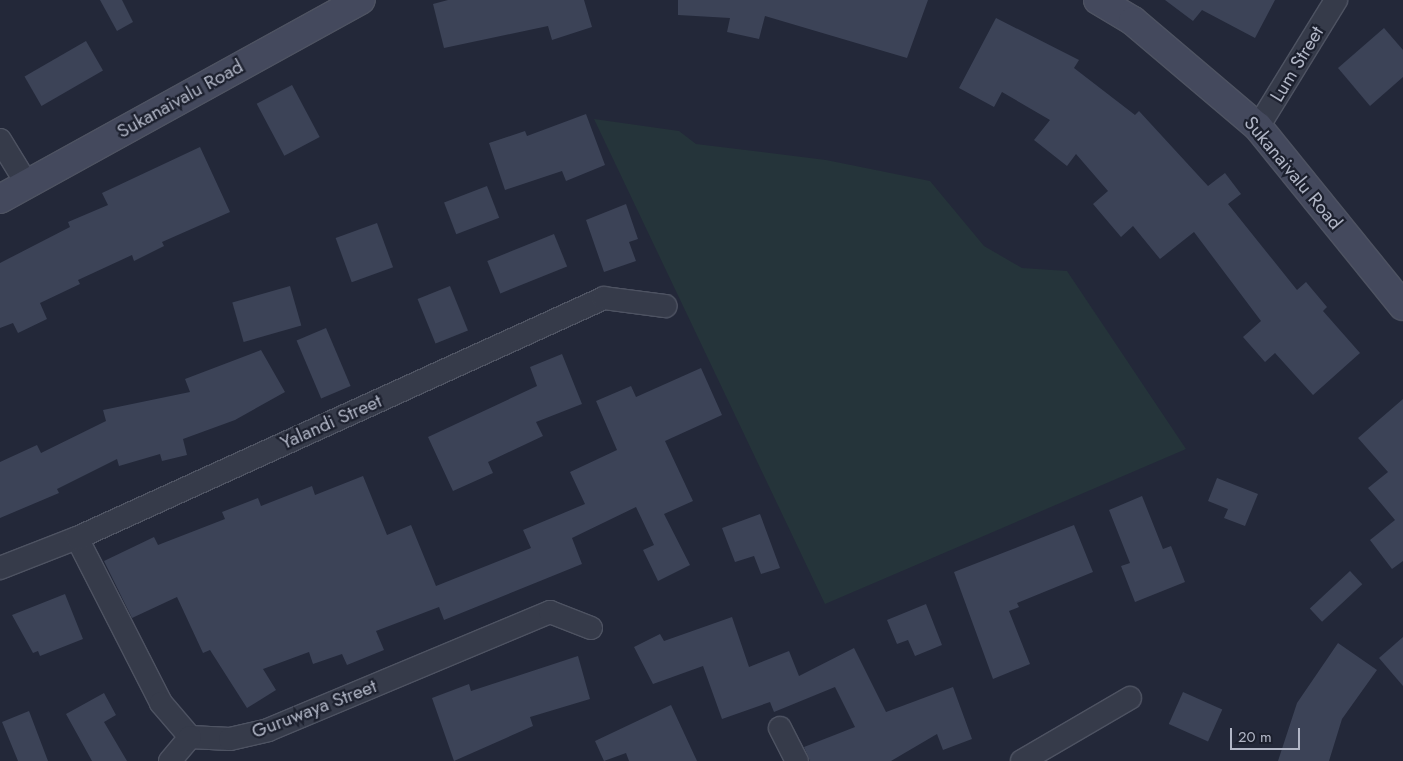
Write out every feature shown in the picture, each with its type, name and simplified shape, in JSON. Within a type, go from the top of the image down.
[{"type":"main road","name":"Sukanaivalu Road","points":[[0,199],[361,0]]},
{"type":"main road","name":"Sukanaivalu Road","points":[[1098,0],[1133,21],[1258,127],[1403,306]]},
{"type":"street","name":"Lum Street","points":[[1258,127],[1336,0]]},
{"type":"street","points":[[0,140],[26,184]]},
{"type":"street","name":"Yalandi Street","points":[[0,568],[77,538],[604,298],[665,306]]},
{"type":"street","points":[[77,538],[161,703],[190,737],[170,761]]},
{"type":"street","name":"Guruwaya Street","points":[[190,737],[230,739],[268,730],[550,612],[591,628]]},
{"type":"street","points":[[1022,761],[1130,698]]},
{"type":"street","points":[[780,728],[797,761]]},
{"type":"shaded area","points":[[594,119],[679,131],[696,144],[826,160],[930,181],[984,246],[1022,268],[1067,271],[1186,449],[825,604]]},
{"type":"building","points":[[100,0],[122,0],[133,22],[117,31]]},
{"type":"building","points":[[448,0],[584,0],[592,27],[552,40],[548,26],[444,48],[433,4]]},
{"type":"building","points":[[678,0],[928,0],[907,58],[765,16],[759,39],[727,32],[730,18],[678,15]]},
{"type":"building","points":[[1165,0],[1275,0],[1255,38],[1202,10],[1193,21]]},
{"type":"building","points":[[996,18],[1079,60],[1074,68],[1135,115],[1139,111],[1208,186],[1225,173],[1241,194],[1228,204],[1297,290],[1306,282],[1327,307],[1323,311],[1360,353],[1313,395],[1275,353],[1265,362],[1243,337],[1261,321],[1194,232],[1160,259],[1133,226],[1121,237],[1093,204],[1108,191],[1076,154],[1067,166],[1034,140],[1050,120],[1002,92],[994,107],[959,88]]},
{"type":"building","points":[[1384,28],[1403,50],[1403,77],[1370,106],[1338,68]]},
{"type":"building","points":[[86,41],[103,70],[42,106],[25,77]]},
{"type":"building","points":[[292,85],[320,137],[284,156],[257,104]]},
{"type":"building","points":[[586,114],[605,165],[566,181],[562,171],[505,190],[489,143],[525,131],[527,136]]},
{"type":"building","points":[[200,147],[230,212],[162,242],[164,246],[134,261],[132,255],[78,280],[80,284],[40,303],[47,319],[18,333],[13,323],[0,328],[0,263],[70,227],[68,222],[108,205],[102,193]]},
{"type":"building","points":[[487,186],[499,218],[456,234],[444,202]]},
{"type":"building","points":[[626,204],[638,239],[629,242],[636,261],[604,272],[586,220]]},
{"type":"building","points":[[377,223],[393,267],[352,282],[336,238]]},
{"type":"building","points":[[554,234],[567,266],[500,293],[487,261]]},
{"type":"building","points":[[290,286],[301,325],[244,342],[232,303]]},
{"type":"building","points":[[450,286],[468,331],[436,344],[418,299]]},
{"type":"building","points":[[326,328],[351,386],[321,398],[297,341]]},
{"type":"building","points":[[261,350],[285,392],[235,420],[183,439],[187,455],[162,461],[160,454],[119,466],[117,459],[57,489],[59,493],[0,518],[0,462],[37,445],[41,453],[106,421],[103,410],[190,392],[185,379]]},
{"type":"building","points":[[562,354],[582,404],[536,422],[543,436],[488,462],[493,473],[453,491],[428,437],[537,386],[530,367]]},
{"type":"building","points":[[701,368],[722,415],[665,441],[693,501],[664,514],[690,565],[658,581],[643,550],[654,545],[636,507],[572,538],[582,564],[444,620],[439,607],[376,631],[384,650],[347,665],[342,654],[313,664],[309,652],[263,669],[276,690],[247,708],[210,650],[203,653],[177,597],[132,618],[104,561],[154,537],[158,545],[225,519],[222,512],[258,498],[261,506],[312,486],[315,495],[363,476],[387,535],[411,525],[436,586],[531,548],[523,530],[585,504],[570,472],[617,450],[596,401],[631,386],[636,397]]},
{"type":"building","points":[[1403,399],[1403,561],[1392,569],[1370,540],[1395,520],[1368,488],[1388,472],[1358,438]]},
{"type":"building","points":[[1217,478],[1258,494],[1245,526],[1224,518],[1228,509],[1208,501]]},
{"type":"building","points":[[1142,496],[1163,549],[1171,546],[1185,582],[1135,602],[1121,566],[1130,563],[1109,510]]},
{"type":"building","points":[[760,514],[780,568],[761,574],[754,556],[735,562],[722,528]]},
{"type":"building","points":[[1074,525],[1093,572],[1017,603],[1019,607],[1009,611],[1030,664],[993,679],[954,572]]},
{"type":"building","points":[[1350,571],[1362,584],[1322,622],[1310,609]]},
{"type":"building","points":[[65,594],[83,639],[40,656],[38,651],[33,653],[12,615]]},
{"type":"building","points":[[926,604],[942,645],[915,656],[908,640],[897,644],[887,620]]},
{"type":"building","points":[[732,617],[749,667],[789,651],[799,676],[854,648],[886,712],[953,687],[972,739],[943,750],[937,734],[891,761],[810,761],[804,747],[855,727],[835,687],[774,712],[770,702],[722,719],[703,666],[653,684],[634,647],[660,634],[664,641]]},
{"type":"building","points":[[1403,637],[1403,686],[1379,658]]},
{"type":"building","points":[[1338,643],[1377,670],[1342,719],[1329,761],[1278,761],[1297,703]]},
{"type":"building","points":[[578,656],[590,699],[530,717],[533,726],[454,761],[432,698],[469,684],[471,691]]},
{"type":"building","points":[[1183,692],[1222,709],[1208,741],[1169,724]]},
{"type":"building","points":[[104,693],[116,715],[104,722],[127,761],[92,761],[66,714]]},
{"type":"building","points":[[671,705],[697,761],[629,761],[626,753],[604,761],[595,741]]},
{"type":"building","points":[[29,711],[48,761],[18,761],[2,722]]}]
